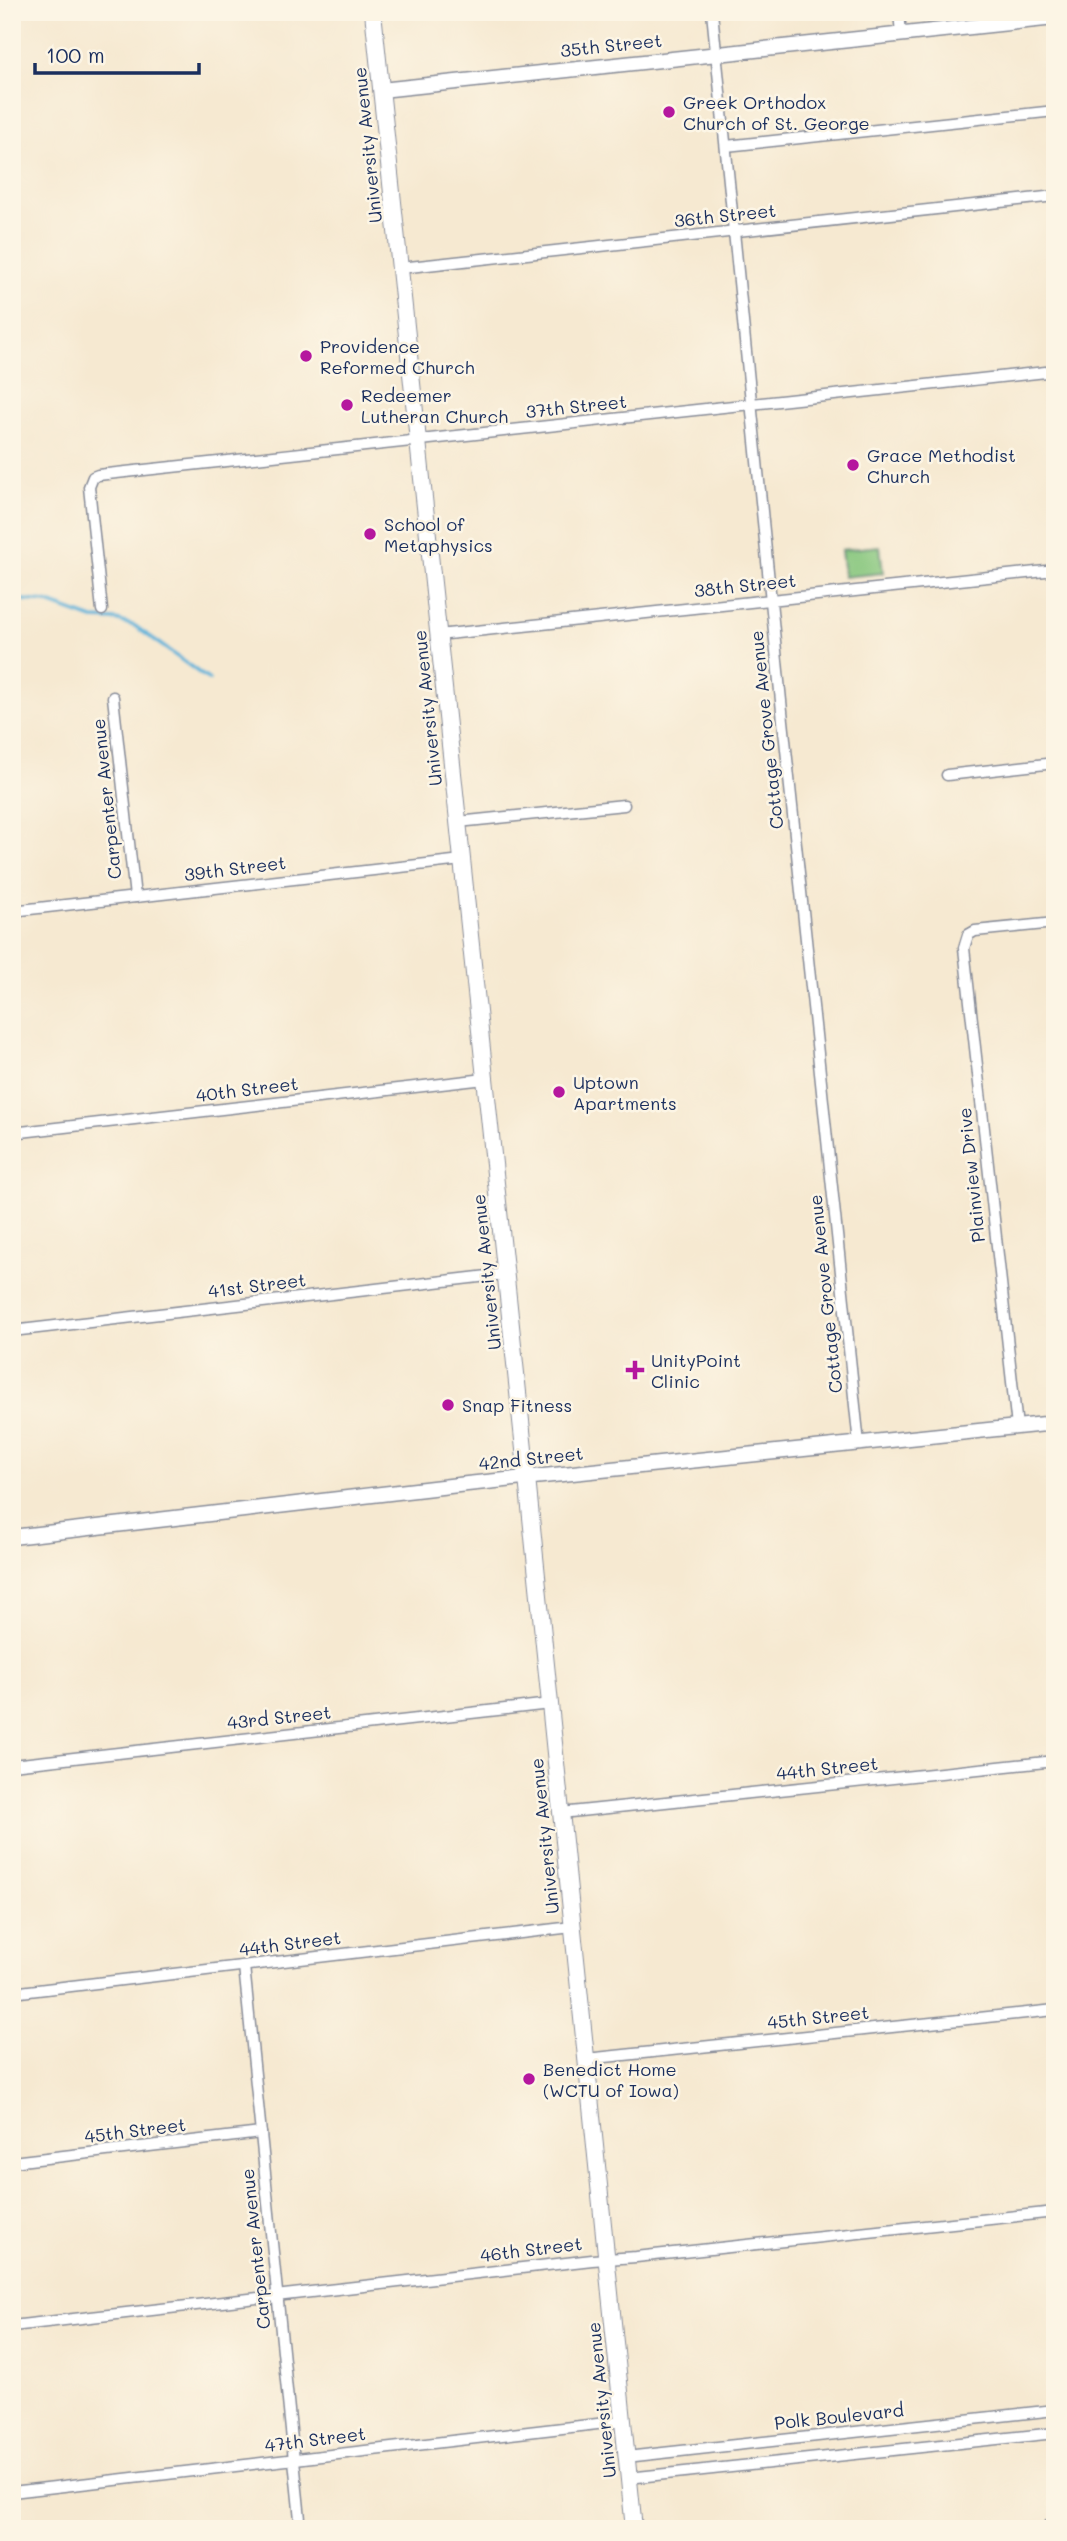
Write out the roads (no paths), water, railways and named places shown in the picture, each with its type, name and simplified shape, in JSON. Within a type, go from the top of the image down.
[{"type":"main road","name":"University Avenue","points":[[373,12],[634,2529]]},
{"type":"street","name":"Cottage Grove Avenue","points":[[712,12],[859,1444]]},
{"type":"street","points":[[899,12],[901,34]]},
{"type":"street","name":"35th Street","points":[[381,90],[1055,18]]},
{"type":"street","points":[[726,146],[1055,111]]},
{"type":"street","name":"36th Street","points":[[400,268],[1055,196]]},
{"type":"street","name":"37th Street","points":[[102,610],[89,487],[93,477],[101,474],[1055,371]]},
{"type":"street","name":"38th Street","points":[[438,635],[1055,570]]},
{"type":"street","name":"Carpenter Avenue","points":[[113,697],[135,897]]},
{"type":"street","points":[[947,775],[1055,763]]},
{"type":"street","points":[[458,822],[624,805]]},
{"type":"street","name":"39th Street","points":[[12,911],[462,860]]},
{"type":"street","name":"Plainview Drive","points":[[1017,1427],[964,948],[968,935],[982,930],[1055,923]]},
{"type":"street","name":"40th Street","points":[[12,1133],[485,1079]]},
{"type":"street","name":"41st Street","points":[[12,1331],[505,1274]]},
{"type":"street","name":"42nd Street","points":[[12,1538],[527,1478],[1055,1423]]},
{"type":"street","name":"43rd Street","points":[[12,1765],[550,1704]]},
{"type":"street","name":"44th Street","points":[[561,1813],[1055,1761]]},
{"type":"street","name":"44th Street","points":[[12,1993],[572,1927]]},
{"type":"street","name":"Carpenter Avenue","points":[[244,1966],[301,2529]]},
{"type":"street","name":"45th Street","points":[[586,2059],[1055,2010]]},
{"type":"street","name":"45th Street","points":[[12,2162],[261,2133]]},
{"type":"street","name":"46th Street","points":[[12,2326],[1055,2212]]},
{"type":"street","name":"Polk Boulevard","points":[[626,2457],[1055,2410]]},
{"type":"street","name":"47th Street","points":[[12,2492],[622,2421]]},
{"type":"street","points":[[628,2478],[1055,2433]]},
{"type":"street","points":[[1045,2529],[1055,2520]]},
{"type":"waterway","points":[[12,599],[46,602],[93,619],[116,620],[135,626],[209,680]]},
{"type":"place","name":"Greek Orthodox Church of St. George","points":[[669,112]]},
{"type":"place","name":"Providence Reformed Church","points":[[306,356]]},
{"type":"place","name":"Redeemer Lutheran Church","points":[[347,405]]},
{"type":"place","name":"Grace Methodist Church","points":[[853,465]]},
{"type":"place","name":"School of Metaphysics","points":[[370,534]]},
{"type":"place","name":"Uptown Apartments","points":[[559,1092]]},
{"type":"place","name":"UnityPoint Clinic","points":[[635,1370]]},
{"type":"place","name":"Snap Fitness","points":[[448,1405]]},
{"type":"place","name":"Benedict Home (WCTU of Iowa)","points":[[529,2079]]}]
